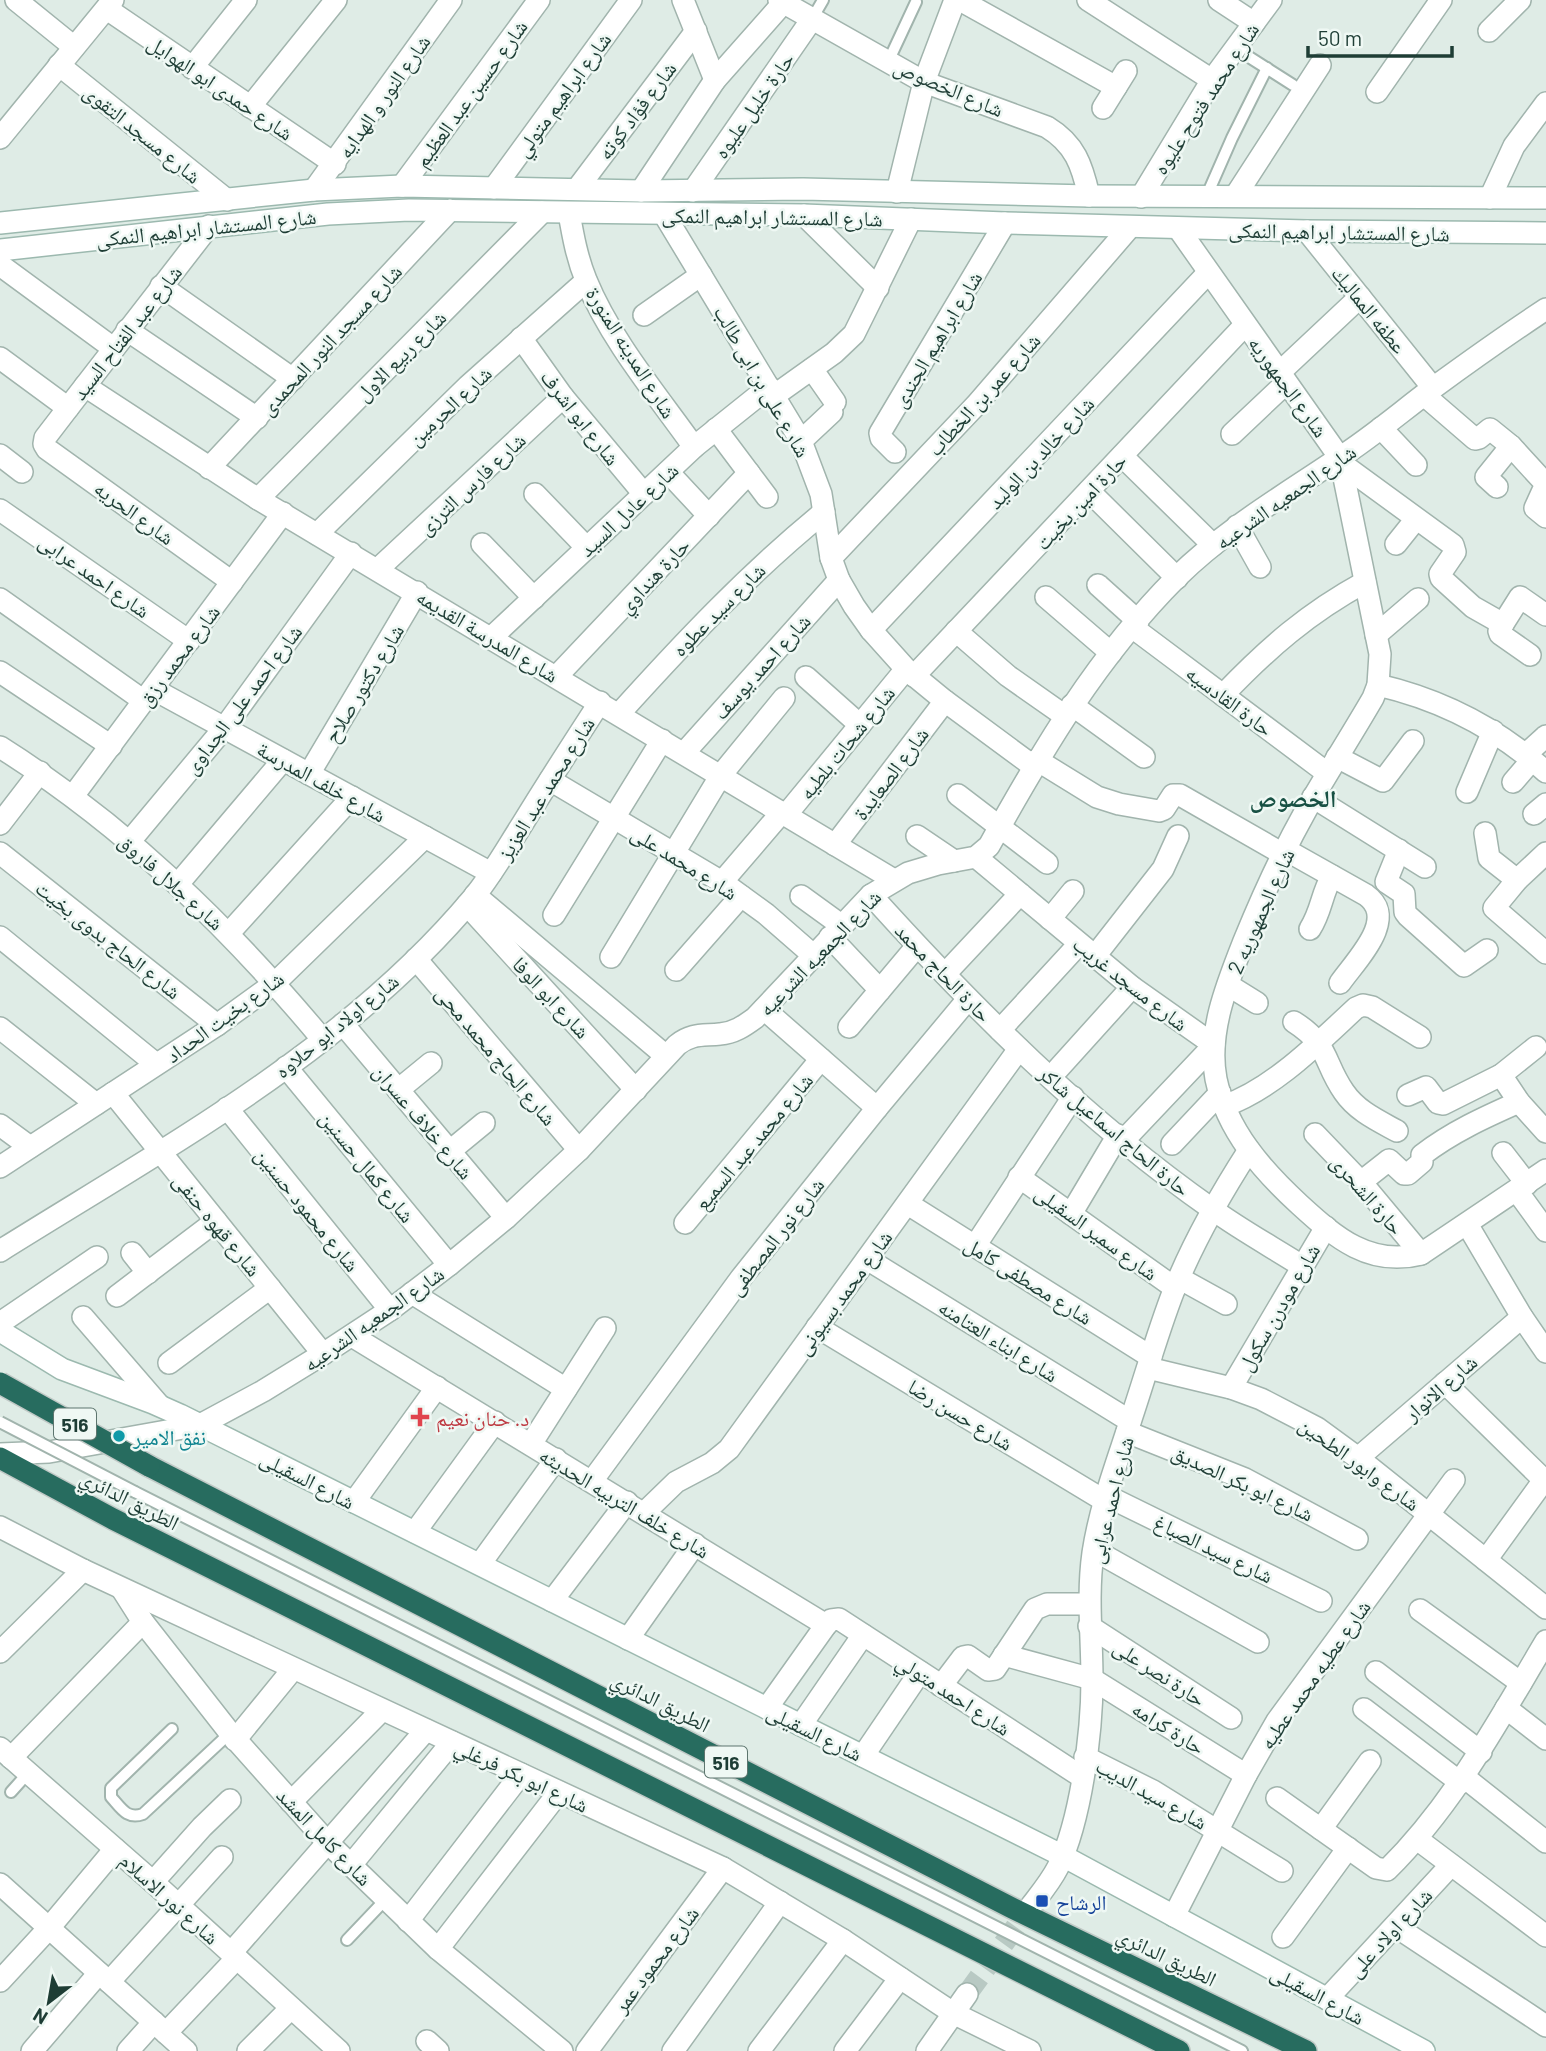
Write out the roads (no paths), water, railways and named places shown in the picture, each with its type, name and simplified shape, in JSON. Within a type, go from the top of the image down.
[{"type":"highway","name":"الطريق الدائري","points":[[0,1383],[149,1466],[1012,1908],[1306,2051]]},
{"type":"highway","name":"الطريق الدائري","points":[[0,1456],[113,1519],[1179,2051]]},
{"type":"street","points":[[16,0],[74,47]]},
{"type":"street","points":[[192,68],[246,0]]},
{"type":"street","points":[[250,107],[336,0]]},
{"type":"street","name":"شارع النور و الهدايه","points":[[314,191],[451,0]]},
{"type":"street","name":"شارع حسين عبد العظيم","points":[[402,186],[539,0]]},
{"type":"street","name":"شارع ابراهيم متولي","points":[[494,188],[631,0]]},
{"type":"street","points":[[683,0],[715,80]]},
{"type":"street","points":[[897,192],[924,82],[958,0],[1121,79],[1103,108]]},
{"type":"street","points":[[1088,0],[1212,80]]},
{"type":"street","points":[[1219,0],[1254,23]]},
{"type":"street","name":"شارع محمد فتوح عليوه","points":[[1141,197],[1212,80],[1271,0]]},
{"type":"street","points":[[1377,92],[1441,0]]},
{"type":"street","points":[[1489,31],[1520,0]]},
{"type":"street","points":[[641,191],[715,80],[781,1]]},
{"type":"street","name":"شارع الخصوص","points":[[781,1],[924,82],[1035,121],[1059,134],[1076,153],[1082,165],[1089,196]]},
{"type":"street","points":[[0,138],[110,5]]},
{"type":"street","name":"شارع حمدى ابو الهوايل","points":[[110,5],[192,68],[335,164]]},
{"type":"street","name":"حارة خليل عليوه","points":[[693,191],[812,19]]},
{"type":"street","name":"شارع فؤاد كوته","points":[[577,189],[695,31]]},
{"type":"street","name":"شارع مسجد التقوى","points":[[59,65],[227,200]]},
{"type":"street","points":[[1236,195],[1320,65]]},
{"type":"street","points":[[1490,198],[1514,146],[1546,103]]},
{"type":"street","name":"شارع المستشار ابراهيم النمكى","points":[[0,223],[314,191],[402,186],[641,191],[803,189],[1141,197],[1236,195],[1546,198]]},
{"type":"street","points":[[803,189],[804,215],[878,288]]},
{"type":"street","name":"شارع المستشار ابراهيم النمكى","points":[[0,250],[342,213],[450,210],[804,215],[1307,231],[1546,233]]},
{"type":"street","name":"شارع مسجد النور المحمدى","points":[[209,468],[450,210]]},
{"type":"street","name":"شارع ربيع الاول","points":[[258,499],[542,212]]},
{"type":"street","name":"شارع المدينه المنورة","points":[[569,213],[573,239],[586,281],[610,325],[694,447]]},
{"type":"street","name":"شارع على بن ابى طالب","points":[[664,214],[802,441],[816,476],[831,558],[839,580],[871,630],[910,672],[945,701],[1035,763],[1087,792],[1119,804],[1159,811],[1164,809],[1172,796],[1180,795],[1284,852]]},
{"type":"street","name":"شارع عادل السيد","points":[[492,637],[694,447],[716,429],[772,391],[812,369],[845,344],[854,334],[911,219]]},
{"type":"street","name":"شارع ابراهيم الجندى","points":[[895,452],[881,439],[880,433],[1005,223]]},
{"type":"street","name":"شارع عبد الفتاح السيد","points":[[46,439],[209,226]]},
{"type":"street","name":"شارع عمر بن الخطاب","points":[[831,558],[976,405],[1130,227]]},
{"type":"street","name":"شارع الجمهوريه","points":[[1178,228],[1341,461],[1376,635],[1381,669],[1378,685]]},
{"type":"street","name":"عطفه المماليك","points":[[1307,231],[1360,297],[1429,391],[1475,439],[1490,429],[1511,446]]},
{"type":"street","points":[[0,265],[113,348]]},
{"type":"street","name":"شارع خالد بن الوليد","points":[[871,630],[1208,273]]},
{"type":"street","points":[[644,315],[701,275]]},
{"type":"street","name":"شارع الحرمين","points":[[317,534],[417,435],[586,281]]},
{"type":"street","points":[[161,286],[209,308],[293,379]]},
{"type":"street","points":[[1232,435],[1282,378],[1360,297]]},
{"type":"street","name":"شارع الجمعيه الشرعيه","points":[[0,1456],[48,1452],[200,1425],[263,1391],[390,1310],[506,1218],[579,1150],[686,1038],[697,1034],[735,1031],[755,1018],[871,895],[894,880],[923,867],[976,857],[989,846],[1035,763],[1069,711],[1111,653],[1177,578],[1237,526],[1287,490],[1341,461],[1429,391],[1544,312]]},
{"type":"street","name":"حارة امين بخيت","points":[[910,672],[956,631],[1245,325]]},
{"type":"street","points":[[127,330],[257,418]]},
{"type":"street","name":"شارع ابو اشرف","points":[[521,338],[564,397],[644,494]]},
{"type":"street","points":[[0,358],[68,408]]},
{"type":"street","points":[[802,441],[834,407],[812,369]]},
{"type":"street","name":"شارع المدرسة القديمه","points":[[85,386],[258,499],[379,569],[894,880]]},
{"type":"street","name":"شارع فارس الترزى","points":[[379,569],[564,397]]},
{"type":"street","points":[[1381,428],[1416,465]]},
{"type":"street","points":[[716,429],[767,497]]},
{"type":"street","name":"شارع الحريه","points":[[46,439],[44,444],[47,449],[232,582]]},
{"type":"street","points":[[1497,487],[1486,477],[1511,446],[1544,481],[1545,485],[1535,508],[1546,517]]},
{"type":"street","points":[[0,455],[22,472]]},
{"type":"street","points":[[1122,456],[1213,545]]},
{"type":"street","points":[[1341,461],[1454,547],[1455,552],[1440,574],[1442,579],[1473,607],[1503,624]]},
{"type":"street","points":[[668,472],[709,516]]},
{"type":"street","name":"حارة هنداوي","points":[[557,677],[749,473]]},
{"type":"street","points":[[1088,491],[1177,578]]},
{"type":"street","points":[[535,494],[587,548]]},
{"type":"street","name":"شارع احمد عرابى","points":[[0,510],[189,641]]},
{"type":"street","name":"شارع سيد عطوه","points":[[619,714],[728,597],[824,512]]},
{"type":"street","name":"شارع محمد رزق","points":[[73,796],[283,513]]},
{"type":"street","points":[[1396,544],[1416,519]]},
{"type":"street","points":[[1237,526],[1260,568]]},
{"type":"street","points":[[482,544],[534,598]]},
{"type":"street","name":"شارع احمد على الجداوى","points":[[130,841],[225,727],[351,553]]},
{"type":"street","name":"شارع احمد يوسف","points":[[684,753],[839,580]]},
{"type":"street","points":[[1223,695],[1300,623],[1365,582]]},
{"type":"street","name":"حارة القادسيه","points":[[1098,585],[1135,624],[1223,695],[1332,765]]},
{"type":"street","name":"شارع دكتور صلاح","points":[[309,774],[417,592]]},
{"type":"street","points":[[1046,597],[1111,653]]},
{"type":"street","points":[[1530,655],[1499,631],[1520,597],[1546,615]]},
{"type":"street","name":"شارع خلف المدرسة","points":[[0,599],[148,695],[225,727],[491,873]]},
{"type":"street","points":[[1376,635],[1418,599]]},
{"type":"street","points":[[956,631],[1009,676],[1144,757]]},
{"type":"street","points":[[0,672],[111,746]]},
{"type":"street","name":"شارع شحات بلطيه","points":[[722,882],[910,672]]},
{"type":"street","points":[[806,677],[860,725]]},
{"type":"street","points":[[1378,685],[1411,693],[1442,705],[1493,731],[1535,762]]},
{"type":"street","name":"شارع الجمهوريه 2","points":[[1378,685],[1284,852],[1249,930],[1228,985],[1214,1045],[1215,1069],[1222,1100],[1239,1136],[1284,1191],[1325,1227],[1353,1246],[1378,1256],[1403,1259],[1421,1254]]},
{"type":"street","points":[[611,957],[721,775],[784,698]]},
{"type":"street","name":"شارع الصعايدة","points":[[835,845],[945,701]]},
{"type":"street","name":"شارع محمد عبد العزيز","points":[[491,873],[600,702]]},
{"type":"street","points":[[1467,792],[1493,731]]},
{"type":"street","points":[[1513,782],[1535,762],[1546,736]]},
{"type":"street","points":[[554,915],[662,740]]},
{"type":"street","points":[[1332,765],[1383,781],[1413,741]]},
{"type":"street","name":"شارع جلال فاروق","points":[[0,747],[73,796],[130,841],[178,884],[229,933],[323,1040]]},
{"type":"street","points":[[178,884],[283,760]]},
{"type":"street","points":[[0,824],[40,772]]},
{"type":"street","name":"شارع محمد على","points":[[550,780],[722,882],[813,955]]},
{"type":"street","points":[[958,795],[1047,863]]},
{"type":"street","points":[[229,933],[352,797]]},
{"type":"street","points":[[1314,797],[1425,867]]},
{"type":"street","points":[[1485,833],[1489,859],[1535,870]]},
{"type":"street","points":[[917,836],[954,861]]},
{"type":"street","points":[[1000,1030],[1087,950],[1163,869],[1178,836]]},
{"type":"street","name":"شارع بخيت الحداد","points":[[0,1167],[217,1025],[275,983],[425,837]]},
{"type":"street","points":[[1398,850],[1386,882],[1404,894],[1405,912],[1408,916],[1464,966],[1487,950]]},
{"type":"street","name":"شارع الحاج بدوى بخيت","points":[[0,852],[217,1025]]},
{"type":"street","points":[[1284,852],[1373,900],[1380,917],[1374,934],[1340,983]]},
{"type":"street","name":"شارع مسجد غريب","points":[[976,857],[1132,987],[1214,1045]]},
{"type":"street","points":[[1535,870],[1494,908],[1546,953]]},
{"type":"street","name":"شارع اولاد ابو حلاوه","points":[[0,1251],[227,1108],[323,1040],[416,959],[471,900],[491,873]]},
{"type":"street","points":[[1310,929],[1321,911],[1324,891],[1332,876]]},
{"type":"street","points":[[1051,919],[1072,890]]},
{"type":"street","points":[[944,974],[1020,894]]},
{"type":"street","points":[[801,895],[835,931],[880,990]]},
{"type":"street","name":"حارة الحاج محمد","points":[[871,895],[968,999],[1020,1049]]},
{"type":"street","points":[[676,970],[741,896]]},
{"type":"street","points":[[471,900],[666,1056]]},
{"type":"street","name":"شارع ابو الوفا","points":[[471,900],[636,1090]]},
{"type":"street","points":[[0,937],[156,1065]]},
{"type":"street","points":[[849,1027],[917,946]]},
{"type":"street","name":"شارع الحاج محمد محى","points":[[416,959],[579,1150]]},
{"type":"street","points":[[1228,985],[1257,1003]]},
{"type":"street","points":[[1058,1069],[1132,987]]},
{"type":"street","name":"شارع نور المصطفى","points":[[592,1481],[741,1278],[968,999]]},
{"type":"street","points":[[1172,1144],[1222,1100],[1248,1097],[1319,1043],[1356,1008],[1363,1005],[1372,1007],[1420,1037]]},
{"type":"street","points":[[764,1009],[877,1108]]},
{"type":"street","points":[[1294,1022],[1319,1043],[1345,1094],[1366,1114],[1397,1131]]},
{"type":"street","name":"شارع خلاف عسران","points":[[343,1024],[506,1218]]},
{"type":"street","name":"شارع قهوه حنفى","points":[[0,1028],[105,1098],[160,1151],[323,1354]]},
{"type":"street","points":[[1071,1214],[1121,1138],[1214,1045]]},
{"type":"street","points":[[1408,1096],[1426,1087],[1438,1103],[1443,1104],[1501,1075],[1536,1047]]},
{"type":"street","name":"حارة الحاج اسماعيل شاكر","points":[[1020,1049],[1121,1138],[1212,1210],[1303,1266]]},
{"type":"street","name":"شارع محمد بسيونى","points":[[552,1601],[636,1508],[729,1450],[1020,1049]]},
{"type":"street","name":"شارع محمد عبد السميع","points":[[685,1223],[821,1059]]},
{"type":"street","points":[[398,1090],[431,1063]]},
{"type":"street","name":"شارع كمال حسنين","points":[[286,1067],[449,1265]]},
{"type":"street","points":[[1501,1075],[1519,1102],[1546,1132]]},
{"type":"street","points":[[975,1246],[1073,1097]]},
{"type":"street","points":[[1361,1182],[1389,1160],[1404,1174],[1408,1174],[1422,1163],[1423,1154],[1466,1126],[1519,1102]]},
{"type":"street","name":"شارع محمود حسنين","points":[[227,1108],[390,1310]]},
{"type":"street","points":[[450,1151],[484,1123]]},
{"type":"street","points":[[0,1125],[30,1147]]},
{"type":"street","name":"حارة الشحرى","points":[[1315,1134],[1361,1182],[1421,1254]]},
{"type":"street","name":"شارع احمد عرابى","points":[[1031,1906],[1053,1876],[1063,1856],[1084,1767],[1092,1679],[1089,1615],[1094,1550],[1106,1498],[1177,1283],[1212,1210],[1249,1150]]},
{"type":"street","points":[[1503,1153],[1536,1179],[1546,1231]]},
{"type":"street","name":"شارع سمير السقيلى","points":[[1019,1177],[1177,1283],[1226,1304]]},
{"type":"street","points":[[1421,1254],[1536,1179]]},
{"type":"street","name":"شارع مصطفى كامل","points":[[908,1204],[1150,1362]]},
{"type":"street","points":[[117,1296],[216,1221]]},
{"type":"street","points":[[1467,1224],[1546,1352]]},
{"type":"street","name":"شارع مودرن سكول","points":[[1231,1388],[1325,1227]]},
{"type":"street","points":[[132,1253],[148,1273]]},
{"type":"street","points":[[0,1323],[97,1258]]},
{"type":"street","name":"شارع ابناء العتامنه","points":[[867,1259],[1129,1427]]},
{"type":"street","points":[[169,1363],[270,1288]]},
{"type":"street","points":[[412,1293],[566,1390]]},
{"type":"street","points":[[83,1317],[159,1405]]},
{"type":"street","name":"شارع الانوار","points":[[1358,1458],[1522,1317]]},
{"type":"street","name":"شارع حسن رضا","points":[[817,1327],[1106,1498]]},
{"type":"street","points":[[531,1444],[605,1328]]},
{"type":"street","name":"شارع السقيلى","points":[[0,1331],[70,1373],[159,1405],[1063,1856],[1423,2051]]},
{"type":"street","name":"شارع خلف التربيه الحديثه","points":[[352,1336],[825,1625]]},
{"type":"street","name":"شارع وابور الطحين","points":[[1150,1362],[1231,1388],[1317,1428],[1544,1603]]},
{"type":"street","points":[[1445,1383],[1545,1481],[1486,1560]]},
{"type":"street","points":[[354,1502],[437,1387]]},
{"type":"street","points":[[415,1532],[495,1422]]},
{"type":"street","name":"شارع ابو بكر الصديق","points":[[1129,1427],[1245,1479],[1357,1539]]},
{"type":"street","points":[[480,1564],[556,1459]]},
{"type":"street","name":"شارع عطيه محمد عطيه","points":[[1174,1916],[1246,1775],[1294,1695],[1454,1480]]},
{"type":"street","name":"شارع سيد الصباغ","points":[[1106,1498],[1321,1601]]},
{"type":"street","name":"شارع ابو بكر فرغلي","points":[[3,1534],[723,1868],[843,1940],[953,2013],[1030,2051]]},
{"type":"street","points":[[628,1639],[695,1544]]},
{"type":"street","points":[[1094,1550],[1258,1642]]},
{"type":"street","points":[[0,1652],[83,1570]]},
{"type":"street","name":"شارع كامل المشد","points":[[122,1589],[143,1622],[233,1736],[327,1842],[438,1949],[562,2051]]},
{"type":"street","points":[[941,1686],[963,1657],[968,1656],[992,1671],[1031,1614],[1041,1606],[1089,1615]]},
{"type":"street","points":[[1420,1610],[1521,1684]]},
{"type":"street","name":"حارة نصر على","points":[[1089,1615],[1231,1718]]},
{"type":"street","name":"شارع احمد متولي","points":[[825,1625],[831,1620],[839,1619],[941,1686],[1084,1767]]},
{"type":"street","points":[[6,1753],[143,1622]]},
{"type":"street","points":[[767,1708],[825,1625]]},
{"type":"street","points":[[801,1725],[863,1635]]},
{"type":"street","points":[[1277,1798],[1384,1871],[1417,1839],[1463,1780],[1546,1641]]},
{"type":"street","name":"حارة كرامه","points":[[1004,1656],[1092,1679],[1246,1775]]},
{"type":"street","points":[[233,1736],[293,1669]]},
{"type":"street","points":[[863,1756],[920,1672]]},
{"type":"street","points":[[1376,1672],[1480,1752]]},
{"type":"street","points":[[1506,1708],[1546,1739]]},
{"type":"street","points":[[1364,1709],[1546,1842]]},
{"type":"street","points":[[290,1802],[382,1710]]},
{"type":"street","points":[[128,2051],[160,2028],[234,1956],[327,1842],[426,1730]]},
{"type":"street","points":[[351,1865],[452,1742]]},
{"type":"street","name":"شارع نور الاسلام","points":[[6,1753],[179,1905],[338,2051]]},
{"type":"street","points":[[1321,1829],[1370,1761]]},
{"type":"street","name":"شارع سيد الديب","points":[[1084,1767],[1153,1791],[1282,1871]]},
{"type":"street","points":[[408,1921],[521,1774]]},
{"type":"street","points":[[438,1949],[559,1792]]},
{"type":"street","points":[[153,1882],[230,1800]]},
{"type":"street","points":[[1417,1839],[1546,1936]]},
{"type":"street","points":[[1283,1937],[1348,1848]]},
{"type":"street","points":[[0,1981],[116,1849]]},
{"type":"street","points":[[32,2051],[179,1905],[222,1857]]},
{"type":"street","name":"شارع اولاد على","points":[[1327,1999],[1451,1865]]},
{"type":"street","name":"شارع محمود عمر","points":[[587,2051],[723,1868]]},
{"type":"street","points":[[0,1884],[186,2051]]},
{"type":"street","points":[[673,2051],[780,1902]]},
{"type":"street","points":[[1395,1926],[1546,2026]]},
{"type":"street","points":[[759,2051],[843,1940]]},
{"type":"street","points":[[845,2051],[900,1978]]},
{"type":"street","points":[[928,2051],[967,1994]]},
{"type":"street","points":[[248,2051],[291,2007]]},
{"type":"lane","points":[[812,19],[824,0]]},
{"type":"lane","points":[[888,62],[916,2]]},
{"type":"lane","points":[[1249,57],[1293,85]]},
{"type":"lane","points":[[1207,195],[1267,68]]},
{"type":"lane","points":[[0,1422],[1242,2051]]},
{"type":"lane","points":[[172,1729],[111,1788],[111,1797],[127,1814],[143,1814],[233,1736]]},
{"type":"lane","points":[[12,1792],[28,1773]]},
{"type":"lane","points":[[348,1940],[386,1899]]},
{"type":"tunnel","points":[[967,1994],[1031,1906]]},
{"type":"place","name":"د. حنان نعيم","points":[[420,1417]]},
{"type":"place","name":"نفق الامير","points":[[119,1436]]},
{"type":"place","name":"الرشاح","points":[[1042,1901]]},
{"type":"district","name":"الخصوص","points":[[1293,797]]}]
